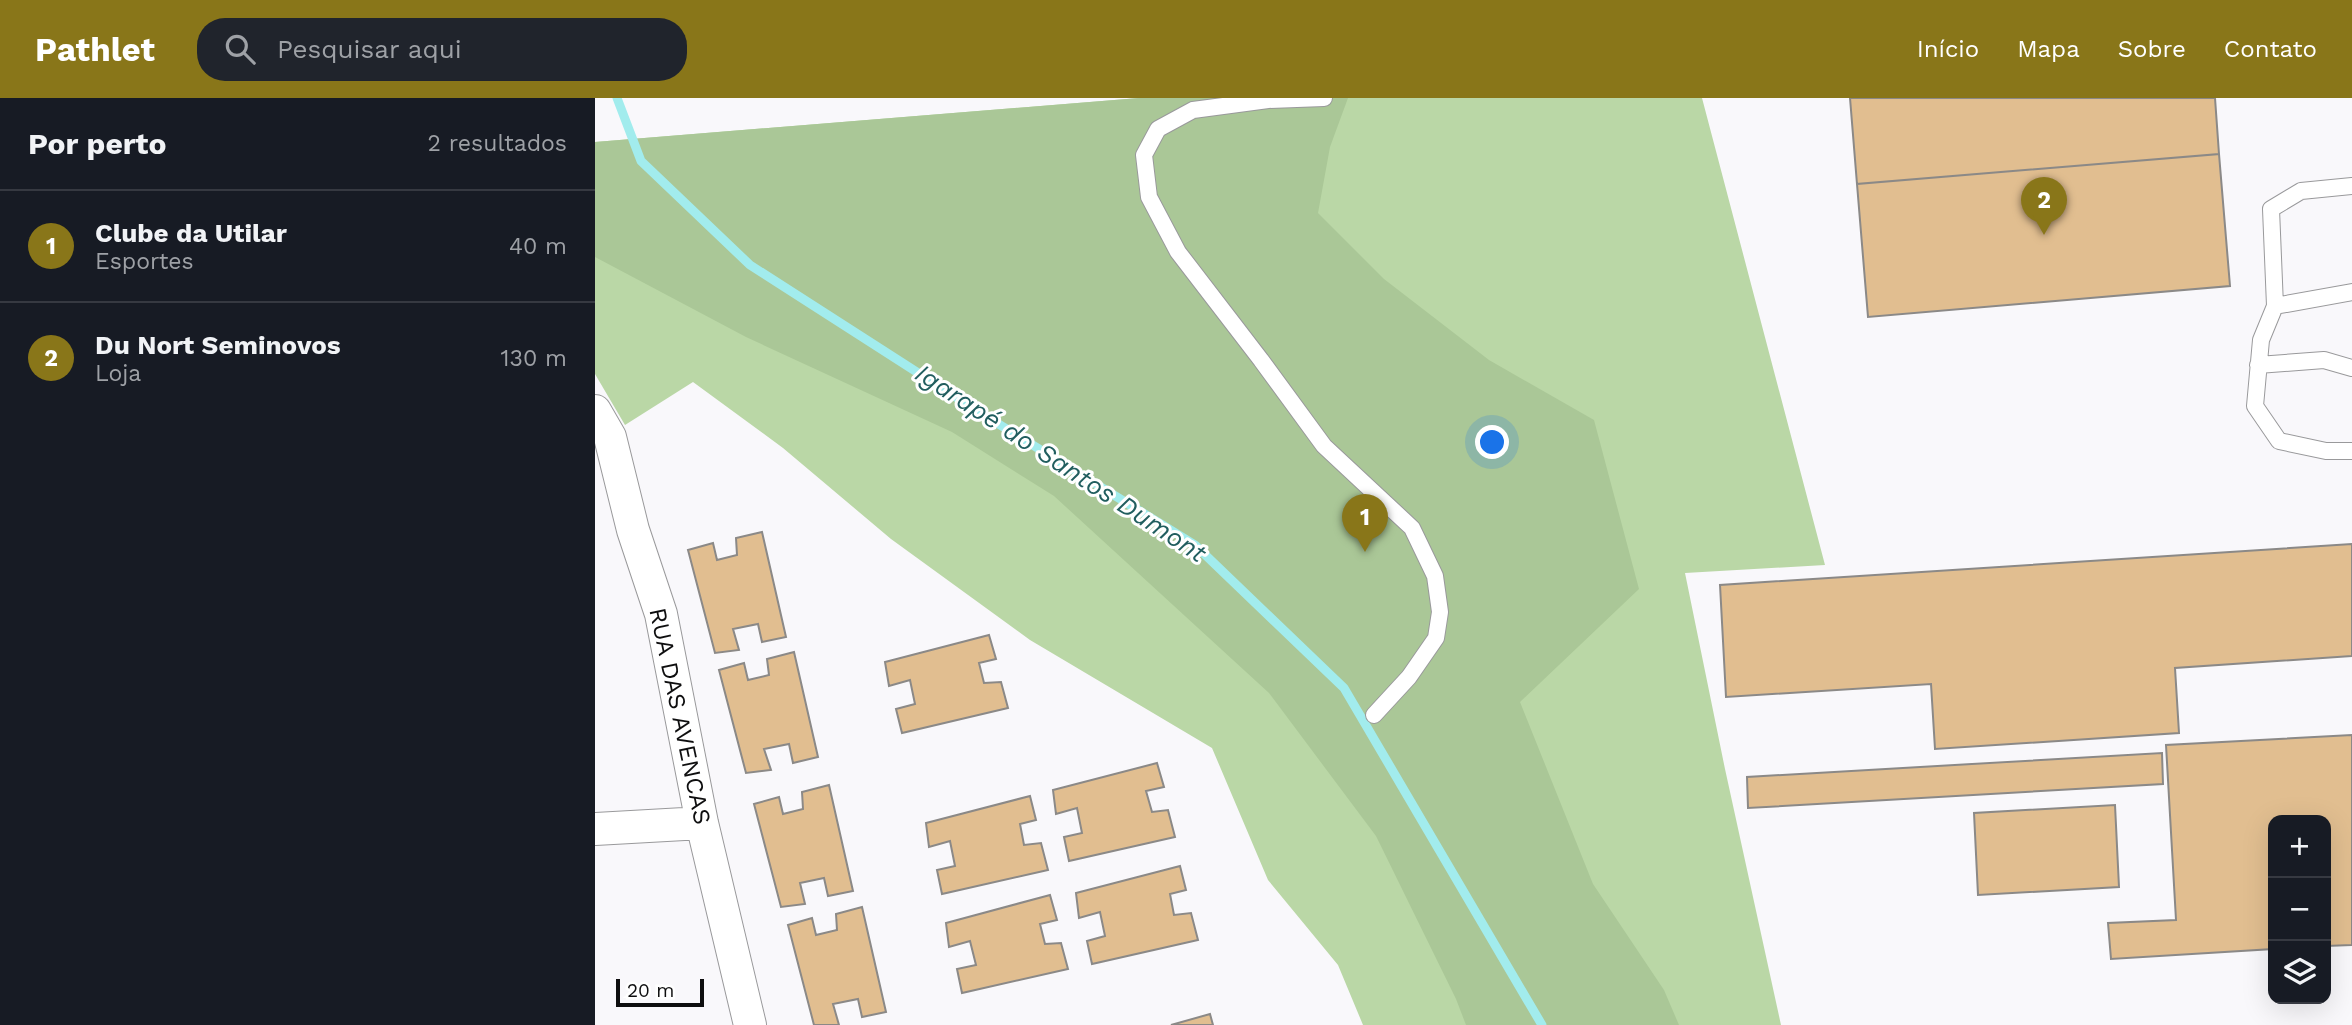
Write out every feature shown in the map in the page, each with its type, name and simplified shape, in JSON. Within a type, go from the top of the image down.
[{"type":"street","name":"RUA DAS AVENCAS","points":[[600,429],[661,614],[702,823],[750,1025]]},
{"type":"street","points":[[595,830],[702,823]]},
{"type":"lane","points":[[1324,98],[1268,100],[1193,110],[1159,130],[1144,155],[1149,197],[1178,252],[1324,446],[1412,528],[1435,576],[1440,612],[1436,638],[1409,677],[1374,715]]},
{"type":"lane","points":[[2352,186],[2301,191],[2271,209],[2275,306],[2260,340],[2255,406],[2279,441],[2326,451],[2352,451]]},
{"type":"lane","points":[[2275,306],[2352,292]]},
{"type":"lane","points":[[2258,365],[2325,360],[2352,368]]},
{"type":"green space","points":[[1139,98],[1702,98],[1825,565],[1685,573],[1781,1025],[1363,1025],[1338,965],[1268,880],[1212,748],[1030,640],[891,539],[783,448],[693,382],[625,425],[595,374],[595,142]]},
{"type":"green space","points":[[1139,98],[1348,98],[1330,147],[1318,213],[1384,279],[1489,360],[1594,420],[1639,589],[1520,702],[1593,884],[1664,990],[1679,1025],[1466,1025],[1456,999],[1376,836],[1269,693],[1054,496],[952,432],[746,337],[595,257],[595,142]]},
{"type":"building","points":[[1850,98],[2215,98],[2219,154],[1857,184]]},
{"type":"building","points":[[2219,154],[2230,286],[1868,317],[1857,184]]},
{"type":"building","points":[[762,532],[786,637],[762,642],[758,624],[733,629],[739,650],[715,653],[688,550],[713,543],[717,560],[737,555],[736,538]]},
{"type":"building","points":[[2352,544],[2352,656],[2175,668],[2179,733],[1935,749],[1931,684],[1726,697],[1720,585]]},
{"type":"building","points":[[989,635],[996,659],[979,663],[984,683],[1001,682],[1008,708],[902,733],[896,709],[915,704],[910,680],[889,686],[885,662]]},
{"type":"building","points":[[794,652],[818,757],[793,763],[789,744],[764,749],[771,770],[746,773],[719,670],[744,663],[748,680],[769,675],[767,659]]},
{"type":"building","points":[[2352,735],[2352,945],[2331,946],[2331,815],[2268,815],[2268,949],[2111,959],[2108,923],[2176,920],[2166,745]]},
{"type":"building","points":[[2162,753],[2163,784],[1748,808],[1747,777]]},
{"type":"building","points":[[1157,763],[1164,787],[1146,791],[1152,812],[1168,810],[1175,837],[1069,861],[1064,837],[1082,833],[1077,808],[1056,814],[1053,790]]},
{"type":"building","points":[[829,785],[853,891],[828,896],[824,878],[800,883],[805,904],[781,907],[754,804],[779,797],[783,814],[803,809],[802,792]]},
{"type":"building","points":[[1030,796],[1036,820],[1020,824],[1024,845],[1041,843],[1048,870],[942,894],[937,870],[955,866],[950,841],[929,847],[926,823]]},
{"type":"building","points":[[2115,805],[2119,887],[1978,895],[1974,813]]},
{"type":"building","points":[[1180,866],[1186,890],[1170,894],[1174,915],[1191,913],[1198,940],[1092,964],[1087,941],[1105,936],[1100,912],[1079,918],[1076,893]]},
{"type":"building","points":[[1050,895],[1057,920],[1040,924],[1045,944],[1061,943],[1068,969],[962,993],[957,969],[976,965],[970,941],[949,947],[946,923]]},
{"type":"building","points":[[862,907],[886,1012],[862,1017],[858,999],[833,1004],[839,1025],[814,1025],[788,925],[812,918],[816,935],[837,930],[836,914]]},
{"type":"building","points":[[1210,1014],[1213,1025],[1171,1025]]},
{"type":"waterway","name":"Igarapé do Santos Dumont","points":[[617,98],[641,161],[750,265],[979,412],[1195,545],[1344,688],[1542,1025]]},
{"type":"place","name":"Du Nort Seminovos","points":[[2044,235]]},
{"type":"place","name":"Clube da Utilar","points":[[1365,552]]}]
